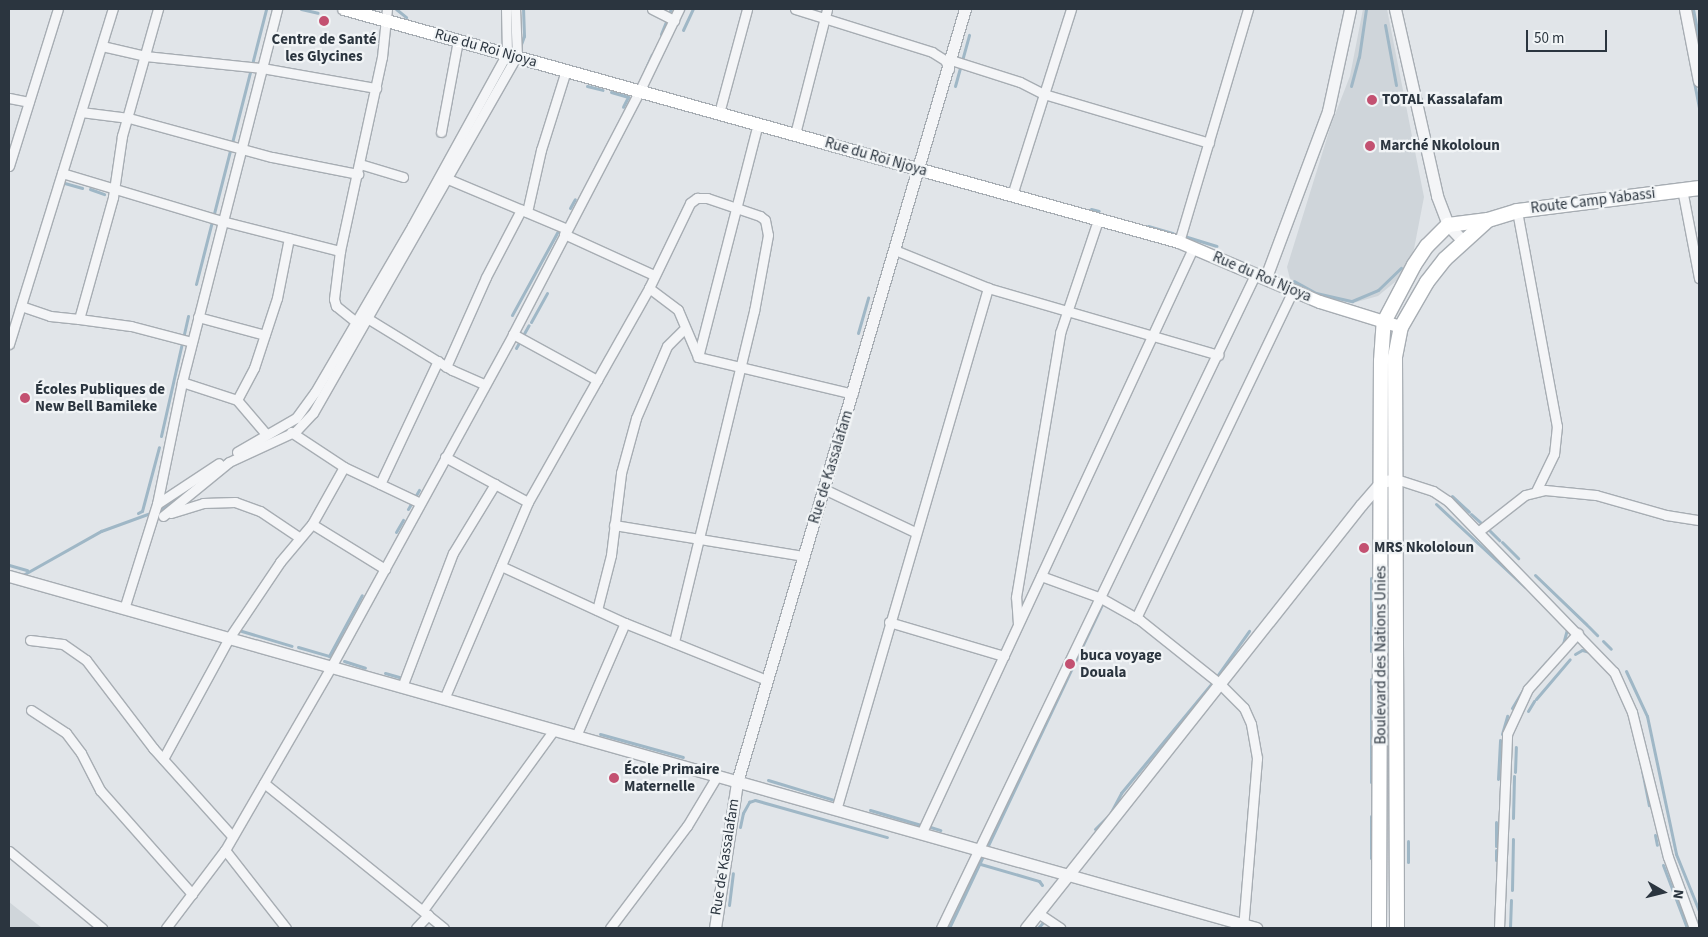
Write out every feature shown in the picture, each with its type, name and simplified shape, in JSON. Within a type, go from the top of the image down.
[{"type":"main road","name":"Rue du Roi Njoya","points":[[344,9],[386,14],[458,40],[1179,242],[1261,275],[1293,292],[1401,327]]},
{"type":"main road","name":"Route Camp Yabassi","points":[[1448,225],[1488,220],[1517,211],[1699,188]]},
{"type":"main road","points":[[1401,327],[1427,282],[1464,242],[1488,220]]},
{"type":"main road","points":[[1384,322],[1414,265],[1448,225]]},
{"type":"main road","name":"Boulevard des Nations Unies","points":[[1384,322],[1381,354],[1381,482],[1389,580],[1397,928]]},
{"type":"main road","name":"Boulevard des Nations Unies","points":[[1379,928],[1389,580],[1396,478],[1395,371],[1401,327]]},
{"type":"street","points":[[9,166],[58,9]]},
{"type":"street","points":[[9,344],[113,9]]},
{"type":"street","points":[[79,319],[113,197],[112,188],[158,9]]},
{"type":"street","points":[[124,609],[157,504],[182,382],[277,9]]},
{"type":"street","points":[[157,504],[266,434],[296,418],[305,408],[512,55],[506,9]]},
{"type":"street","points":[[163,516],[228,462],[300,428],[313,413],[448,179],[512,55],[515,9]]},
{"type":"street","points":[[652,9],[674,20]]},
{"type":"street","points":[[166,928],[225,850],[331,667],[513,334],[640,90],[679,9]]},
{"type":"street","points":[[719,113],[747,9]]},
{"type":"street","points":[[795,9],[932,52],[950,65],[1020,82],[1044,94],[1209,142]]},
{"type":"street","points":[[795,134],[827,9]]},
{"type":"street","name":"Rue de Kassalafam","points":[[714,928],[737,782],[920,170],[965,9]]},
{"type":"street","points":[[1012,195],[1071,9]]},
{"type":"street","points":[[1179,242],[1248,9]]},
{"type":"street","points":[[942,928],[1218,355],[1261,275],[1328,111],[1350,9]]},
{"type":"street","points":[[1395,9],[1429,168],[1448,225],[1464,242]]},
{"type":"street","points":[[1685,9],[1699,81]]},
{"type":"street","points":[[356,322],[336,306],[334,298],[340,251],[376,88],[386,14]]},
{"type":"street","points":[[441,132],[458,40]]},
{"type":"street","points":[[102,46],[146,56],[262,68],[376,88]]},
{"type":"street","points":[[446,367],[486,277],[524,211],[566,70]]},
{"type":"street","points":[[9,98],[29,102]]},
{"type":"street","points":[[81,112],[129,118],[272,158],[358,174]]},
{"type":"street","points":[[698,357],[758,124]]},
{"type":"street","points":[[360,164],[402,177]]},
{"type":"street","points":[[62,173],[222,221],[340,251]]},
{"type":"street","points":[[448,179],[524,211],[654,275]]},
{"type":"street","points":[[1682,190],[1699,278]]},
{"type":"street","points":[[444,699],[528,502],[648,288],[690,203],[697,198],[706,198],[765,220],[768,235],[739,369],[674,642]]},
{"type":"street","points":[[1517,211],[1558,426],[1554,454],[1536,491]]},
{"type":"street","points":[[1018,626],[1016,597],[1065,311],[1098,220]]},
{"type":"street","points":[[237,400],[250,381],[265,334],[289,238]]},
{"type":"street","points":[[921,834],[1193,248]]},
{"type":"street","points":[[895,250],[988,288],[1218,355]]},
{"type":"street","points":[[648,288],[678,310],[698,357],[739,369],[852,394]]},
{"type":"street","points":[[836,810],[915,532],[988,288]]},
{"type":"street","points":[[1136,618],[1293,292]]},
{"type":"street","points":[[21,306],[50,316],[131,326],[192,342]]},
{"type":"street","points":[[198,317],[265,334]]},
{"type":"street","points":[[367,318],[446,367],[484,384]]},
{"type":"street","points":[[596,610],[611,555],[620,473],[636,418],[668,346],[685,328]]},
{"type":"street","points":[[513,334],[597,380]]},
{"type":"street","points":[[380,484],[438,361]]},
{"type":"street","points":[[182,382],[237,400],[266,434]]},
{"type":"street","points":[[292,432],[344,466],[420,503]]},
{"type":"street","points":[[445,457],[528,502]]},
{"type":"street","points":[[163,759],[229,638],[312,524],[344,466]]},
{"type":"street","points":[[1026,928],[1219,683],[1381,482],[1396,478],[1433,491],[1479,531],[1614,672],[1632,712],[1668,857],[1694,928]]},
{"type":"street","points":[[402,687],[456,546],[495,484]]},
{"type":"street","points":[[824,489],[915,532]]},
{"type":"street","points":[[1479,531],[1512,504],[1536,491],[1596,495],[1666,516],[1699,520]]},
{"type":"street","points":[[152,520],[203,503],[235,502],[266,515],[300,538]]},
{"type":"street","points":[[312,524],[385,569]]},
{"type":"street","points":[[614,525],[804,556]]},
{"type":"street","points":[[501,566],[624,623],[767,680]]},
{"type":"street","points":[[1041,576],[1101,598],[1136,618],[1219,683],[1237,699],[1248,716],[1257,758],[1243,926]]},
{"type":"street","points":[[11,579],[229,638],[1255,928]]},
{"type":"street","points":[[889,622],[1004,656]]},
{"type":"street","points":[[576,736],[624,623]]},
{"type":"street","points":[[1499,928],[1507,734],[1528,689],[1578,633]]},
{"type":"street","points":[[30,640],[63,644],[86,660],[163,759],[232,836]]},
{"type":"street","points":[[31,710],[66,733],[81,753],[100,790],[192,894]]},
{"type":"street","points":[[416,928],[554,730]]},
{"type":"street","points":[[610,928],[687,826],[717,776]]},
{"type":"street","points":[[264,783],[444,928]]},
{"type":"street","points":[[225,850],[286,928]]},
{"type":"street","points":[[9,851],[102,928]]},
{"type":"street","points":[[1038,913],[1060,928]]},
{"type":"shaded area","name":"Marché Nkololoun","points":[[1363,9],[1387,9],[1424,197],[1414,249],[1401,277],[1378,296],[1353,303],[1327,299],[1297,287],[1290,279],[1287,267],[1331,125],[1350,76]]},
{"type":"shaded area","points":[[9,902],[42,928],[9,928]]},
{"type":"waterway","points":[[196,284],[266,9]]},
{"type":"waterway","points":[[301,9],[318,13]]},
{"type":"waterway","points":[[396,9],[406,17]]},
{"type":"waterway","points":[[520,47],[524,36],[523,9]]},
{"type":"waterway","points":[[683,30],[693,9]]},
{"type":"waterway","points":[[1351,86],[1359,57],[1366,9]]},
{"type":"waterway","points":[[1693,9],[1699,39]]},
{"type":"waterway","points":[[661,34],[667,19]]},
{"type":"waterway","points":[[1385,25],[1396,85]]},
{"type":"waterway","points":[[955,86],[969,35]]},
{"type":"waterway","points":[[645,70],[652,54]]},
{"type":"waterway","points":[[1694,82],[1699,108]]},
{"type":"waterway","points":[[587,86],[603,90]]},
{"type":"waterway","points":[[611,92],[628,97],[623,107]]},
{"type":"waterway","points":[[61,182],[82,188]]},
{"type":"waterway","points":[[90,189],[104,194]]},
{"type":"waterway","points":[[570,208],[575,199]]},
{"type":"waterway","points":[[1091,209],[1099,211]]},
{"type":"waterway","points":[[1148,226],[1173,233]]},
{"type":"waterway","points":[[512,315],[559,229]]},
{"type":"waterway","points":[[1184,236],[1217,246]]},
{"type":"waterway","points":[[1294,281],[1316,293],[1352,301],[1378,290],[1401,268]]},
{"type":"waterway","points":[[531,322],[547,293]]},
{"type":"waterway","points":[[858,333],[868,297]]},
{"type":"waterway","points":[[161,436],[188,316]]},
{"type":"waterway","points":[[516,348],[529,325]]},
{"type":"waterway","points":[[138,513],[142,511],[159,447]]},
{"type":"waterway","points":[[21,576],[101,531],[164,508],[188,490]]},
{"type":"waterway","points":[[408,509],[419,490]]},
{"type":"waterway","points":[[1452,496],[1469,512]]},
{"type":"waterway","points":[[1436,504],[1525,587]]},
{"type":"waterway","points":[[1471,514],[1481,523]]},
{"type":"waterway","points":[[396,532],[403,520]]},
{"type":"waterway","points":[[1488,529],[1499,540]]},
{"type":"waterway","points":[[1502,542],[1518,558]]},
{"type":"waterway","points":[[9,565],[27,570]]},
{"type":"waterway","points":[[1535,575],[1587,625]]},
{"type":"waterway","points":[[1371,578],[1371,651]]},
{"type":"waterway","points":[[298,647],[329,656],[362,595]]},
{"type":"waterway","points":[[949,928],[1104,600]]},
{"type":"waterway","points":[[1588,626],[1597,635]]},
{"type":"waterway","points":[[235,629],[292,646]]},
{"type":"waterway","points":[[1563,644],[1567,629]]},
{"type":"waterway","points":[[1110,814],[1121,793],[1212,683],[1249,631]]},
{"type":"waterway","points":[[1603,641],[1611,649]]},
{"type":"waterway","points":[[1575,654],[1582,650],[1590,652]]},
{"type":"waterway","points":[[1536,699],[1570,659]]},
{"type":"waterway","points":[[344,661],[365,668]]},
{"type":"waterway","points":[[1528,683],[1546,662]]},
{"type":"waterway","points":[[1626,671],[1647,716],[1676,854],[1699,911]]},
{"type":"waterway","points":[[385,673],[403,678]]},
{"type":"waterway","points":[[1371,679],[1371,782]]},
{"type":"waterway","points":[[1512,708],[1524,688]]},
{"type":"waterway","points":[[1528,711],[1534,701]]},
{"type":"waterway","points":[[1502,734],[1507,716]]},
{"type":"waterway","points":[[600,734],[683,757]]},
{"type":"waterway","points":[[1498,779],[1500,740]]},
{"type":"waterway","points":[[1515,772],[1516,747]]},
{"type":"waterway","points":[[1642,770],[1649,805]]},
{"type":"waterway","points":[[1513,818],[1514,776]]},
{"type":"waterway","points":[[768,780],[837,801]]},
{"type":"waterway","points":[[740,827],[743,813],[749,802],[755,800],[887,837]]},
{"type":"waterway","points":[[870,810],[921,825]]},
{"type":"waterway","points":[[1371,816],[1371,858]]},
{"type":"waterway","points":[[1095,829],[1106,818]]},
{"type":"waterway","points":[[1496,822],[1496,846]]},
{"type":"waterway","points":[[927,826],[940,830]]},
{"type":"waterway","points":[[1655,835],[1657,845]]},
{"type":"waterway","points":[[1512,890],[1513,839]]},
{"type":"waterway","points":[[1408,841],[1408,862]]},
{"type":"waterway","points":[[1496,850],[1496,860]]},
{"type":"waterway","points":[[977,863],[1039,881],[1042,885]]},
{"type":"waterway","points":[[1663,865],[1687,928]]},
{"type":"waterway","points":[[729,905],[733,873]]},
{"type":"waterway","points":[[1510,928],[1511,900]]},
{"type":"waterway","points":[[1038,928],[1045,920]]},
{"type":"place","name":"Centre de Santé les Glycines","points":[[324,21]]},
{"type":"place","name":"TOTAL Kassalafam","points":[[1372,100]]},
{"type":"place","name":"Marché Nkololoun","points":[[1370,146]]},
{"type":"place","name":"Écoles Publiques de New Bell Bamileke","points":[[25,398]]},
{"type":"place","name":"MRS Nkololoun","points":[[1364,548]]},
{"type":"place","name":"buca voyage Douala","points":[[1070,664]]},
{"type":"place","name":"École Primaire Maternelle","points":[[614,778]]}]
